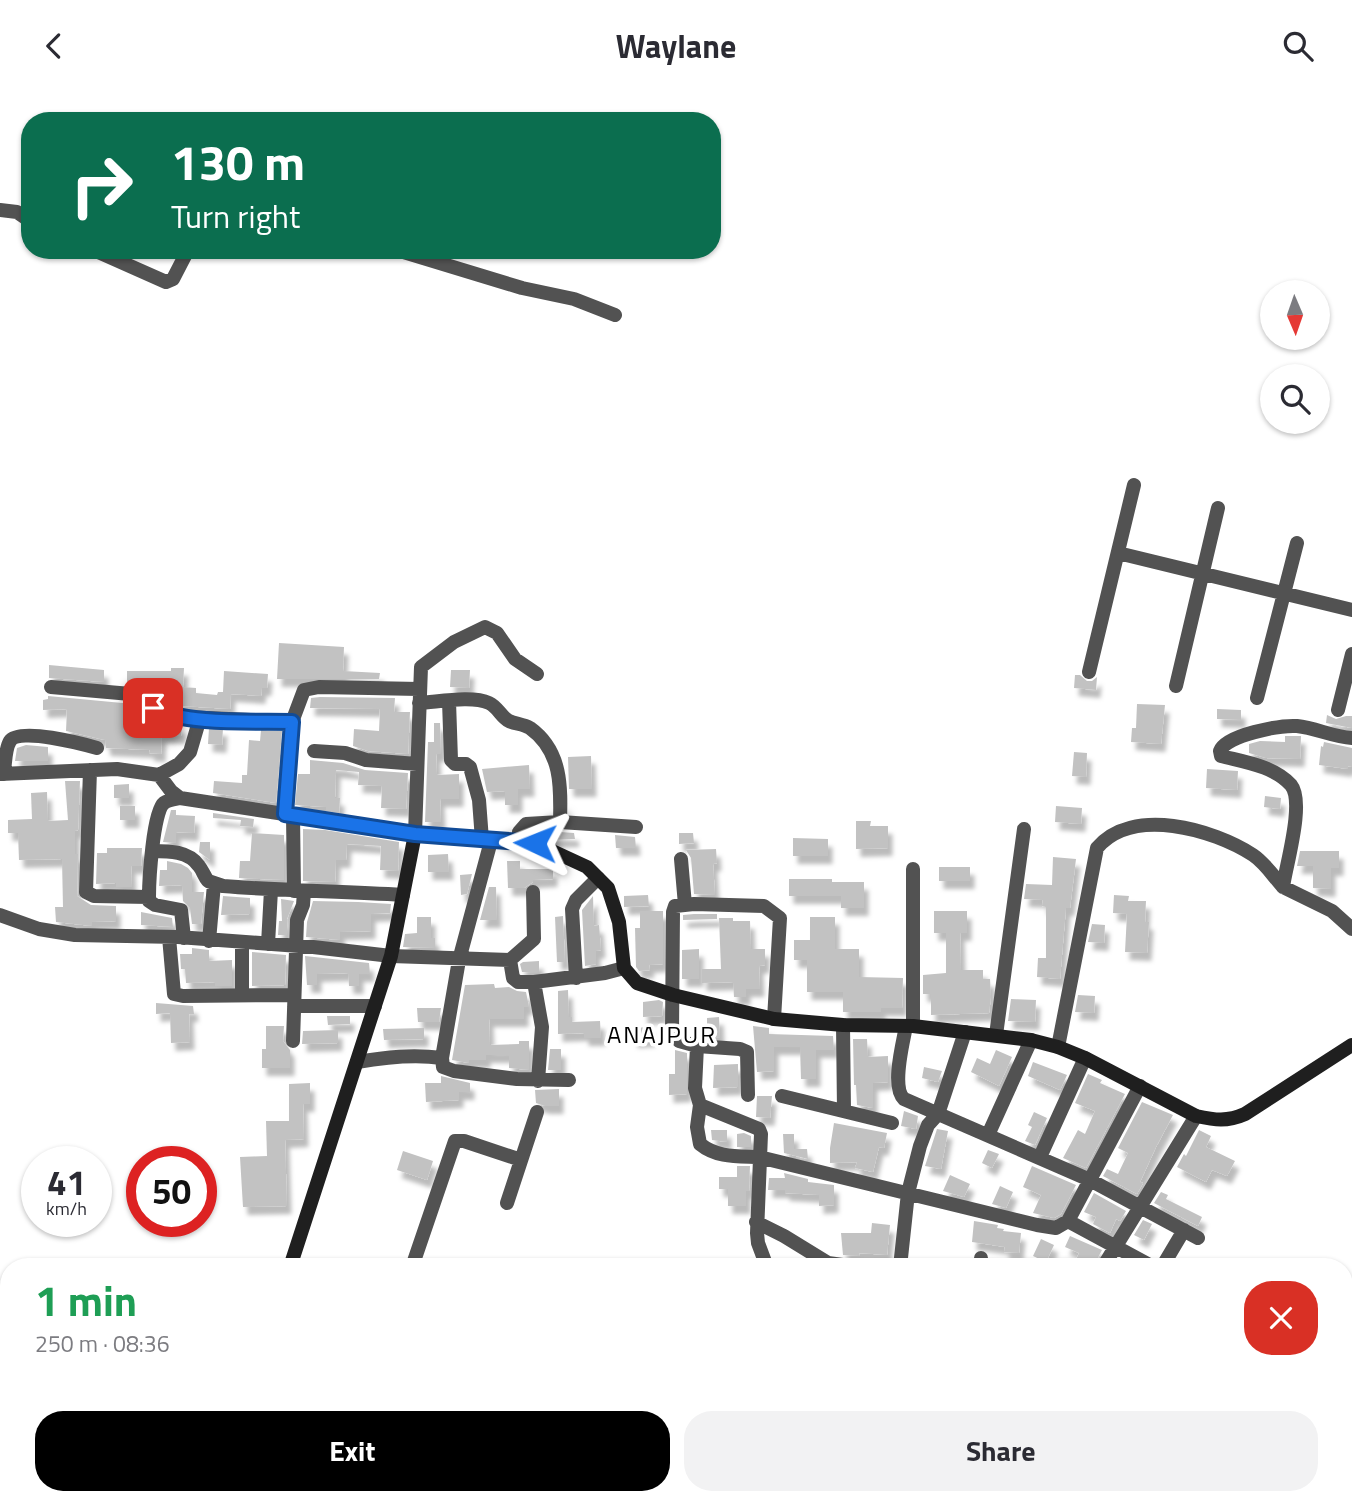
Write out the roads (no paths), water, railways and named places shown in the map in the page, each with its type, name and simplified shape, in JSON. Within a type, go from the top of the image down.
[{"type":"main road","points":[[293,1258],[391,956],[415,834],[535,843],[587,867],[608,888],[618,922],[624,968],[637,983],[673,995],[774,1019],[843,1025],[909,1026],[1031,1040],[1085,1058],[1196,1116],[1232,1120],[1352,1045]]},
{"type":"street","points":[[0,210],[21,215]]},
{"type":"street","points":[[114,259],[166,282],[173,279],[183,259]]},
{"type":"street","points":[[427,259],[522,288],[575,299],[615,315]]},
{"type":"street","points":[[1089,672],[1134,485]]},
{"type":"street","points":[[1176,686],[1218,508]]},
{"type":"street","points":[[1258,698],[1297,543]]},
{"type":"street","points":[[1118,553],[1352,610]]},
{"type":"street","points":[[375,1006],[242,995],[174,994],[176,937],[181,910],[155,905],[149,901],[152,851],[159,810],[165,803],[180,798],[415,834],[421,667],[454,642],[485,627],[497,633],[515,659],[537,674]]},
{"type":"street","points":[[1338,709],[1352,654]]},
{"type":"street","points":[[51,687],[142,695],[156,710],[200,718],[292,722]]},
{"type":"street","points":[[293,1041],[297,920],[303,905],[289,815],[292,722],[304,689],[308,687],[419,696],[449,701],[479,699],[492,704],[503,717],[527,726],[554,756],[558,765],[560,822]]},
{"type":"street","points":[[449,701],[451,760],[454,764],[466,764],[470,767],[487,841],[459,960],[442,1058],[443,1067],[454,1071],[538,1081],[569,1080]]},
{"type":"street","points":[[97,748],[56,739],[17,736],[11,739],[2,774],[117,769],[159,775],[179,764],[190,752],[200,718]]},
{"type":"street","points":[[1283,887],[1295,818],[1296,797],[1292,786],[1278,775],[1260,767],[1222,756],[1222,746],[1229,740],[1243,736],[1296,726],[1352,738]]},
{"type":"street","points":[[314,751],[345,753],[366,760],[417,764]]},
{"type":"street","points":[[90,770],[86,892],[94,896],[149,897]]},
{"type":"street","points":[[159,775],[180,798]]},
{"type":"street","points":[[520,842],[519,832],[526,824],[560,822],[636,827]]},
{"type":"street","points":[[1058,1047],[1097,848],[1118,831],[1148,824],[1192,830],[1226,839],[1256,857],[1283,887],[1332,911],[1352,929]]},
{"type":"street","points":[[996,1035],[1024,829]]},
{"type":"street","points":[[152,851],[173,851],[191,858],[208,881],[214,884],[299,892],[403,895]]},
{"type":"street","points":[[681,859],[685,905]]},
{"type":"street","points":[[913,869],[909,1026],[898,1081],[900,1095],[912,1104],[1090,1180],[1198,1238]]},
{"type":"street","points":[[576,978],[572,909],[576,899],[598,878]]},
{"type":"street","points":[[209,941],[214,884]]},
{"type":"street","points":[[268,944],[271,890]]},
{"type":"street","points":[[0,915],[39,929],[75,935],[176,937],[391,956],[510,960],[534,939],[533,891]]},
{"type":"street","points":[[748,1095],[747,1052],[740,1049],[697,1046],[679,1041],[673,1036],[675,907],[764,906],[780,919],[774,1019]]},
{"type":"street","points":[[242,943],[242,995]]},
{"type":"street","points":[[510,960],[513,978],[518,982],[576,978],[624,968]]},
{"type":"street","points":[[534,982],[542,1027],[538,1081]]},
{"type":"street","points":[[843,1025],[844,1111]]},
{"type":"street","points":[[901,1258],[908,1193],[928,1125],[938,1114],[965,1033]]},
{"type":"street","points":[[988,1135],[1031,1040]]},
{"type":"street","points":[[697,1046],[695,1088],[700,1105],[697,1127],[700,1144],[724,1156],[759,1157],[1056,1228],[1068,1221],[1140,1086]]},
{"type":"street","points":[[357,1062],[418,1055],[442,1058]]},
{"type":"street","points":[[1040,1157],[1085,1058]]},
{"type":"street","points":[[782,1096],[892,1123]]},
{"type":"street","points":[[700,1105],[759,1129],[761,1135],[757,1233],[764,1258]]},
{"type":"street","points":[[507,1203],[537,1112]]},
{"type":"street","points":[[1109,1258],[1196,1116]]},
{"type":"street","points":[[415,1258],[455,1141],[464,1141],[521,1160]]},
{"type":"street","points":[[1068,1221],[1137,1258]]},
{"type":"street","points":[[1167,1258],[1184,1230]]},
{"type":"street","points":[[757,1233],[784,1236],[820,1258]]},
{"type":"district","name":"ANAJPUR","points":[[662,1034]]}]
